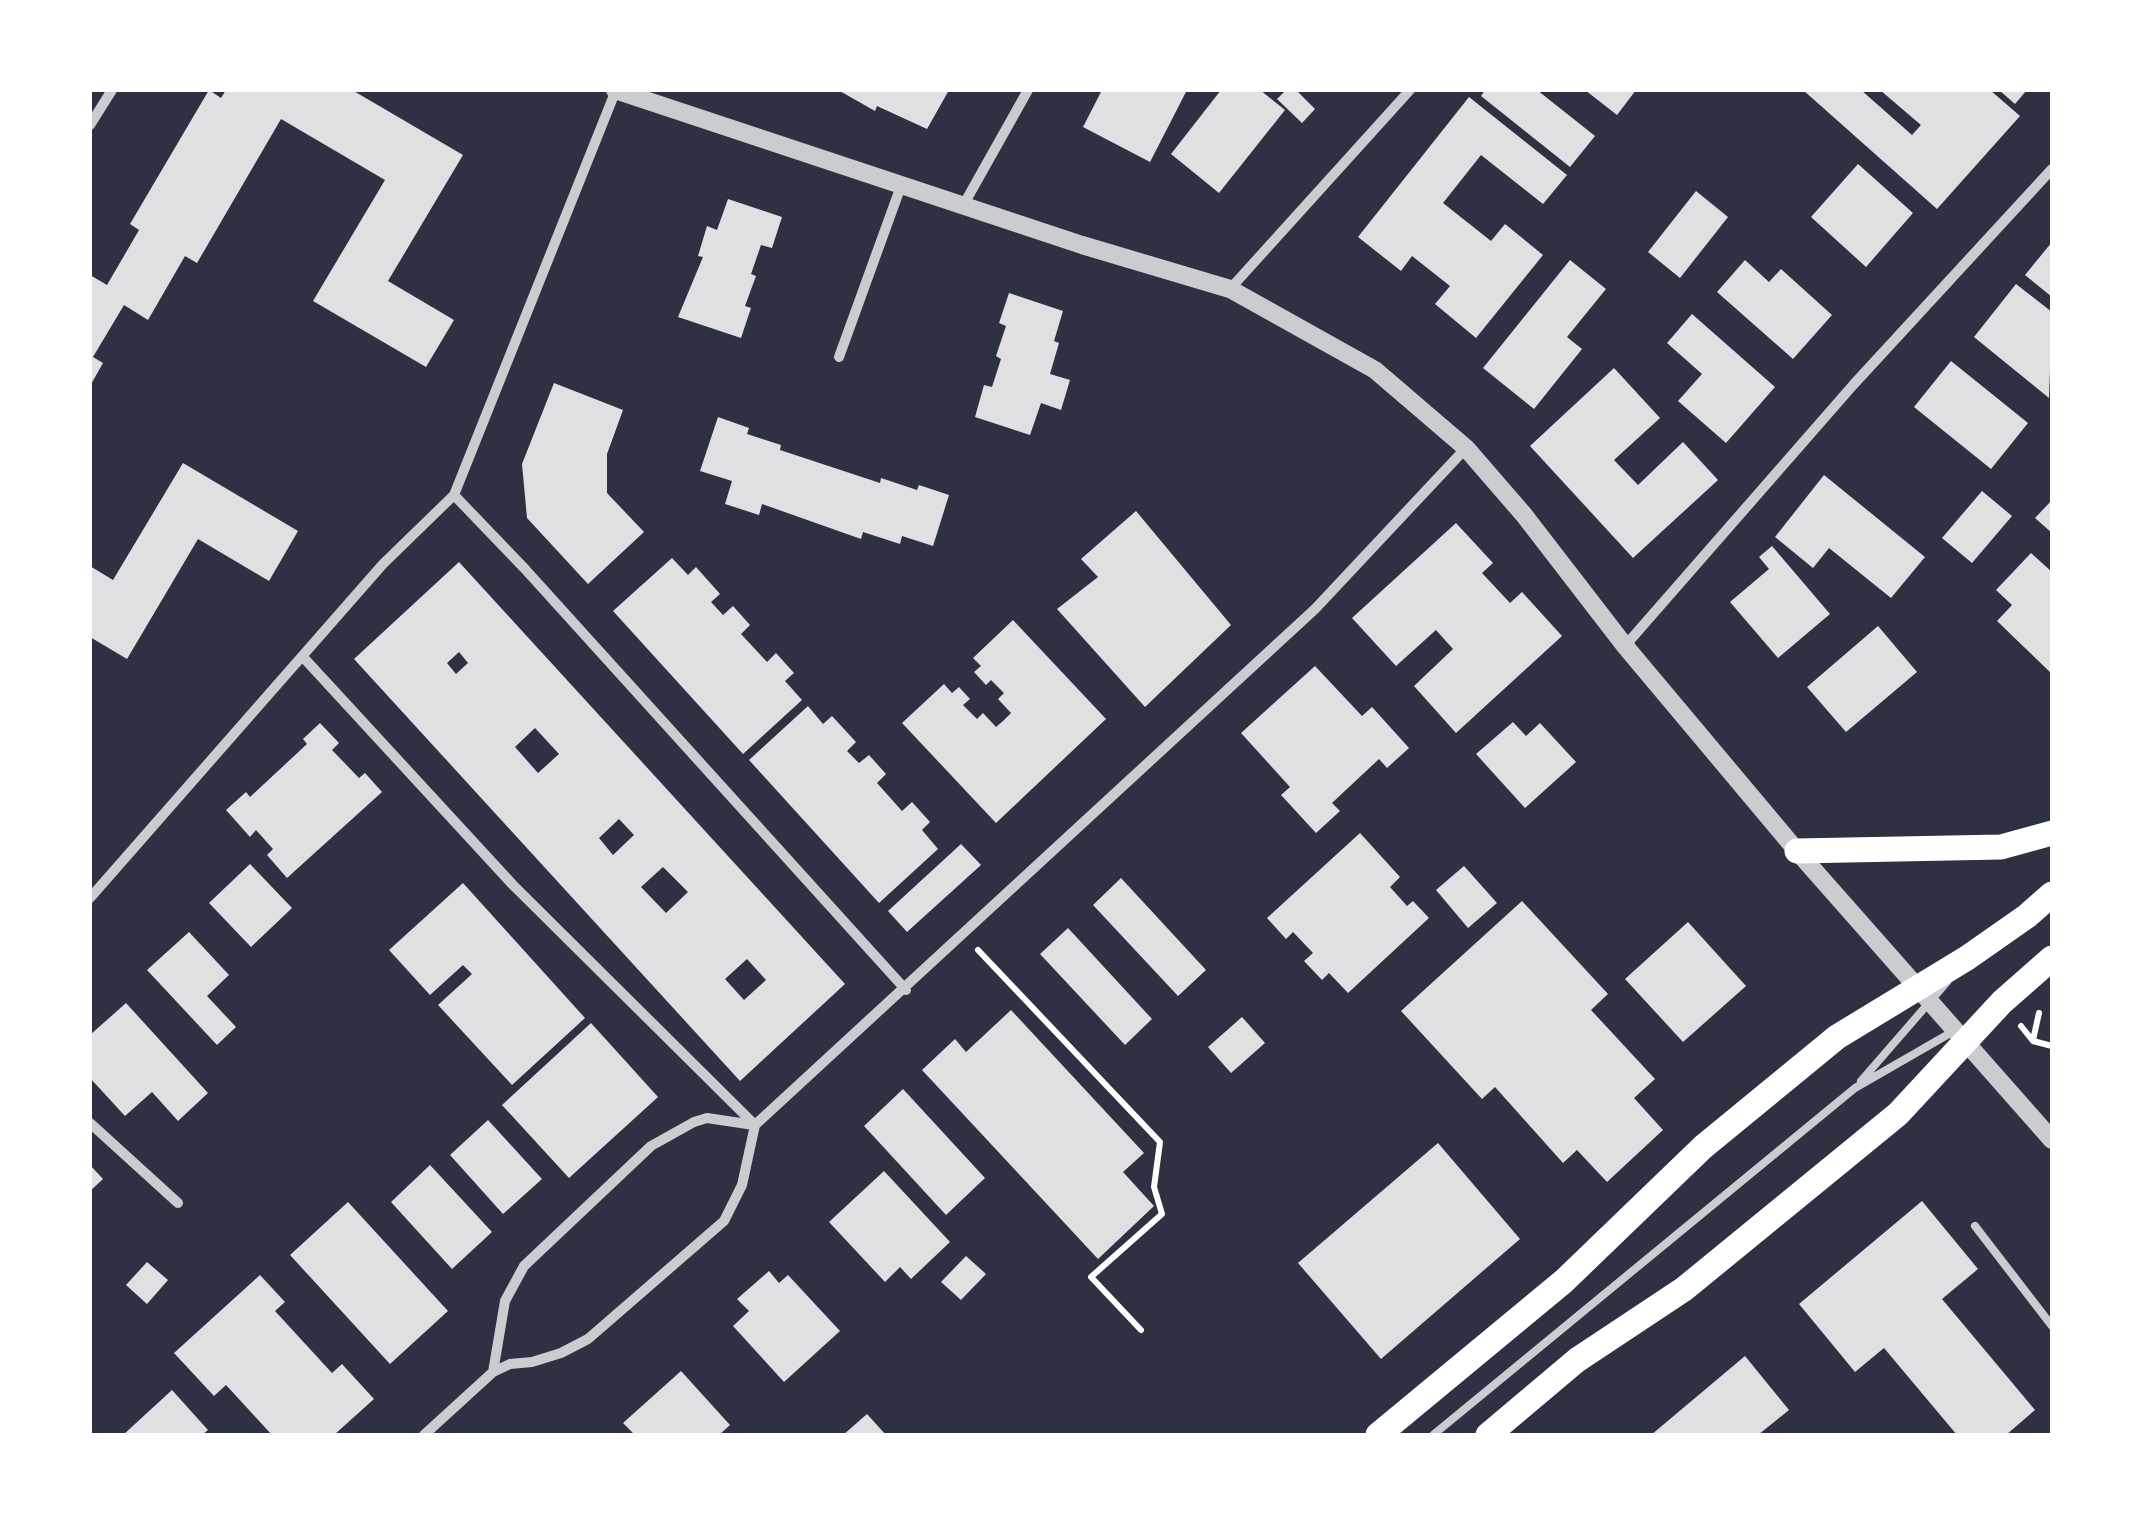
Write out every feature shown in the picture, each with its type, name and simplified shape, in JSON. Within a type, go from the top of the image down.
[{"type":"main road","points":[[1797,850],[2001,848],[2052,833]]},
{"type":"main road","points":[[1378,1435],[1564,1281],[1703,1147],[1837,1037],[1923,994],[2052,894]]},
{"type":"main road","points":[[1488,1435],[1577,1360],[1684,1289],[1884,1125],[1961,1036],[2052,958]]},
{"type":"street","points":[[90,126],[112,90]]},
{"type":"street","points":[[90,898],[384,564],[454,495],[616,90],[1082,245],[1230,288],[1376,370],[1466,448],[1524,515],[1625,646],[1797,850],[2052,1140]]},
{"type":"street","points":[[964,204],[1028,90]]},
{"type":"street","points":[[1230,288],[1410,90]]},
{"type":"street","points":[[1625,646],[1854,384],[2052,169]]},
{"type":"street","points":[[839,357],[901,186]]},
{"type":"street","points":[[424,1435],[493,1372],[510,1364],[562,1354],[588,1339],[724,1220],[742,1185],[756,1125],[1315,610],[1466,448]]},
{"type":"street","points":[[454,495],[906,990]]},
{"type":"street","points":[[303,657],[513,885],[756,1125]]},
{"type":"street","points":[[493,1372],[505,1301],[524,1266],[636,1159],[651,1146],[707,1118],[756,1125]]},
{"type":"street","points":[[90,1124],[178,1203]]},
{"type":"lane","points":[[1855,1088],[1923,994]]},
{"type":"lane","points":[[1434,1435],[1855,1088],[1961,1036]]},
{"type":"lane","points":[[1975,1226],[2052,1326]]},
{"type":"path","points":[[978,949],[1160,1142],[1154,1186],[1162,1214],[1091,1277],[1141,1330]]},
{"type":"path","points":[[2046,1002],[2033,1041],[2052,1046]]},
{"type":"building","points":[[209,90],[221,98],[226,90],[352,90],[463,155],[388,281],[454,320],[426,367],[313,301],[385,180],[281,119],[197,263],[185,256],[148,320],[124,305],[93,357],[103,363],[90,386],[90,275],[107,285],[139,230],[130,224]]},
{"type":"building","points":[[838,90],[949,90],[927,129],[877,106],[875,111]]},
{"type":"building","points":[[1102,90],[1187,90],[1150,162],[1083,127]]},
{"type":"building","points":[[1221,90],[1260,90],[1285,110],[1219,193],[1171,154]]},
{"type":"building","points":[[1286,90],[1296,90],[1315,109],[1302,123],[1277,99]]},
{"type":"building","points":[[1485,90],[1537,90],[1595,136],[1570,167],[1481,96]]},
{"type":"building","points":[[1585,90],[1636,90],[1617,115]]},
{"type":"building","points":[[1803,90],[1861,90],[1912,135],[1921,125],[1880,90],[1990,90],[2020,116],[1937,209]]},
{"type":"building","points":[[1999,90],[2027,90],[2015,104]]},
{"type":"building","points":[[1469,97],[1567,175],[1543,204],[1481,155],[1443,203],[1491,241],[1505,224],[1543,255],[1476,338],[1435,304],[1450,286],[1412,256],[1401,271],[1358,237]]},
{"type":"building","points":[[1858,164],[1913,213],[1866,267],[1811,217]]},
{"type":"building","points":[[1696,191],[1728,217],[1680,278],[1648,252]]},
{"type":"building","points":[[728,199],[782,217],[772,248],[761,245],[751,274],[756,276],[745,306],[751,308],[741,338],[678,317],[703,257],[698,256],[707,226],[717,230]]},
{"type":"building","points":[[2052,242],[2052,297],[2025,275]]},
{"type":"building","points":[[1570,260],[1606,289],[1567,337],[1582,349],[1534,409],[1483,368]]},
{"type":"building","points":[[1745,260],[1769,282],[1781,269],[1832,315],[1793,359],[1717,292]]},
{"type":"building","points":[[2016,284],[2052,312],[2049,398],[1974,337]]},
{"type":"building","points":[[1009,293],[1063,311],[1050,374],[1070,380],[1061,410],[1041,403],[1030,435],[975,417],[984,385],[992,387],[1001,359],[996,356],[1006,326],[999,323]]},
{"type":"building","points":[[1692,314],[1775,387],[1726,443],[1678,401],[1702,374],[1667,343]]},
{"type":"building","points":[[1951,361],[2028,423],[1991,469],[1914,407]]},
{"type":"building","points":[[1614,368],[1660,418],[1614,460],[1638,485],[1683,442],[1718,480],[1633,558],[1530,446]]},
{"type":"building","points":[[554,383],[623,410],[607,454],[607,493],[644,532],[588,584],[527,518],[522,464]]},
{"type":"building","points":[[718,417],[749,428],[747,434],[781,445],[780,450],[880,483],[881,478],[949,495],[933,546],[902,536],[900,544],[863,532],[861,539],[762,504],[759,515],[725,504],[732,481],[700,471]]},
{"type":"building","points":[[183,463],[298,531],[269,581],[198,539],[127,659],[90,637],[90,566],[113,580]]},
{"type":"building","points":[[1824,475],[1925,557],[1891,598],[1829,548],[1813,568],[1775,537]]},
{"type":"building","points":[[1982,491],[2012,516],[1972,563],[1942,538]]},
{"type":"building","points":[[2052,500],[2052,533],[2035,518]]},
{"type":"building","points":[[1136,511],[1231,625],[1145,707],[1057,609],[1098,577],[1081,559]]},
{"type":"building","points":[[1456,523],[1493,563],[1482,573],[1510,603],[1522,592],[1562,636],[1456,733],[1414,686],[1453,649],[1436,630],[1396,666],[1352,618]]},
{"type":"building","points":[[1772,546],[1830,614],[1778,658],[1730,602],[1769,569],[1759,557]]},
{"type":"building","points":[[2031,553],[2052,572],[2052,674],[1997,621],[2012,605],[1996,590]]},
{"type":"building","points":[[672,558],[688,575],[696,567],[720,594],[711,602],[723,615],[733,606],[750,625],[741,634],[767,662],[776,653],[794,673],[785,681],[802,700],[743,754],[613,611]]},
{"type":"building","points":[[459,562],[845,984],[740,1081],[354,659]],"holes":[[[459,652],[468,663],[456,674],[447,663]],[[535,728],[559,754],[538,773],[515,747]],[[619,819],[634,835],[613,855],[599,838]],[[663,867],[688,892],[666,913],[641,887]],[[747,959],[766,980],[744,1000],[725,979]]]},
{"type":"building","points":[[1013,620],[1106,719],[996,823],[902,723],[944,684],[952,693],[959,687],[970,699],[963,705],[977,719],[983,713],[996,727],[1003,721],[1011,713],[998,699],[1004,693],[991,680],[986,685],[974,672],[981,666],[973,658]]},
{"type":"building","points":[[1878,626],[1917,672],[1846,732],[1807,687]]},
{"type":"building","points":[[1315,666],[1362,716],[1372,707],[1409,748],[1387,768],[1379,759],[1332,803],[1340,811],[1316,833],[1281,795],[1290,787],[1241,733]]},
{"type":"building","points":[[808,706],[823,724],[832,716],[856,742],[847,751],[859,763],[869,755],[886,774],[877,783],[902,811],[912,802],[930,822],[922,830],[938,849],[879,903],[749,760]]},
{"type":"building","points":[[1513,722],[1526,736],[1540,723],[1576,762],[1525,808],[1476,754]]},
{"type":"building","points":[[320,723],[339,743],[332,750],[359,778],[365,773],[382,792],[287,878],[267,855],[273,849],[256,830],[250,837],[226,810],[246,792],[250,797],[307,744],[303,739]]},
{"type":"building","points":[[1360,833],[1400,877],[1390,887],[1407,906],[1413,901],[1429,918],[1348,993],[1329,973],[1322,980],[1304,961],[1313,953],[1293,932],[1286,939],[1267,918]]},
{"type":"building","points":[[961,844],[981,865],[907,932],[888,911]]},
{"type":"building","points":[[250,864],[292,908],[251,947],[209,903]]},
{"type":"building","points":[[1464,866],[1497,903],[1468,928],[1436,890]]},
{"type":"building","points":[[1121,878],[1206,970],[1178,996],[1093,905]]},
{"type":"building","points":[[463,883],[585,1018],[512,1085],[438,1005],[472,974],[463,965],[430,995],[389,950]]},
{"type":"building","points":[[1522,901],[1608,994],[1591,1010],[1655,1079],[1634,1098],[1663,1130],[1607,1182],[1577,1150],[1563,1163],[1495,1087],[1482,1099],[1401,1011]]},
{"type":"building","points":[[1688,922],[1746,986],[1683,1042],[1625,979]]},
{"type":"building","points":[[1068,928],[1152,1019],[1125,1045],[1040,954]]},
{"type":"building","points":[[189,932],[229,975],[207,996],[236,1027],[217,1045],[147,970]]},
{"type":"building","points":[[126,1003],[208,1093],[178,1121],[152,1092],[125,1116],[90,1078],[90,1035]]},
{"type":"building","points":[[1011,1010],[1144,1153],[1123,1172],[1154,1206],[1098,1259],[922,1070],[955,1039],[966,1052]]},
{"type":"building","points":[[1242,1017],[1265,1043],[1231,1073],[1208,1047]]},
{"type":"building","points":[[591,1023],[658,1097],[569,1178],[502,1105]]},
{"type":"building","points":[[903,1089],[985,1178],[946,1215],[864,1126]]},
{"type":"building","points":[[488,1120],[542,1179],[503,1214],[450,1155]]},
{"type":"building","points":[[1438,1143],[1520,1239],[1381,1359],[1298,1263]]},
{"type":"building","points":[[90,1165],[103,1179],[90,1191]]},
{"type":"building","points":[[430,1165],[492,1232],[452,1269],[391,1202]]},
{"type":"building","points":[[884,1171],[950,1242],[911,1279],[900,1267],[885,1282],[829,1222]]},
{"type":"building","points":[[1922,1201],[1978,1269],[1942,1299],[2035,1410],[2006,1435],[1957,1435],[1884,1348],[1855,1372],[1799,1304]]},
{"type":"building","points":[[348,1202],[448,1311],[390,1364],[290,1255]]},
{"type":"building","points":[[966,1256],[986,1274],[961,1300],[941,1282]]},
{"type":"building","points":[[147,1262],[168,1280],[147,1304],[126,1285]]},
{"type":"building","points":[[769,1271],[779,1283],[788,1275],[840,1331],[784,1382],[733,1326],[749,1311],[737,1299]]},
{"type":"building","points":[[260,1275],[285,1302],[275,1311],[332,1373],[342,1364],[374,1399],[334,1435],[272,1435],[226,1385],[214,1396],[174,1353]]},
{"type":"building","points":[[1745,1356],[1789,1410],[1758,1435],[1651,1435]]},
{"type":"building","points":[[681,1371],[730,1425],[719,1435],[635,1435],[623,1423]]},
{"type":"building","points":[[172,1390],[208,1430],[202,1435],[123,1435]]},
{"type":"building","points":[[867,1414],[886,1435],[843,1435]]}]
